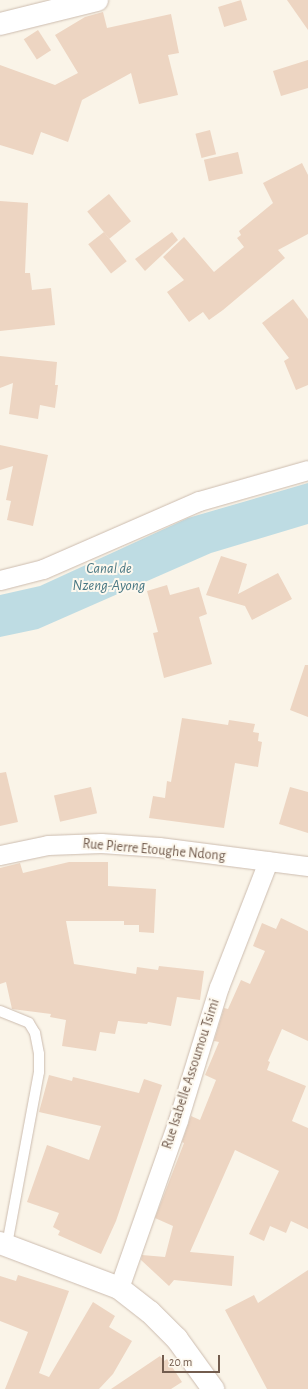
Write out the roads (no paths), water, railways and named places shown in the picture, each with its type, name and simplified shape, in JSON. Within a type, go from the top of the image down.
[{"type":"main road","points":[[0,24],[97,0]]},
{"type":"main road","points":[[3,1244],[119,1288],[150,1312],[177,1338],[213,1389]]},
{"type":"street","points":[[0,580],[43,569],[199,502],[308,470]]},
{"type":"street","name":"Rue Pierre Etoughe Ndong","points":[[0,855],[48,845],[101,843],[308,866]]},
{"type":"street","name":"Rue Isabelle Assoumou Tsimi","points":[[119,1288],[178,1120],[219,986],[268,861]]},
{"type":"lane","points":[[0,1011],[29,1022],[35,1033],[39,1054],[39,1072],[3,1244]]},
{"type":"water","name":"Canal de Nzeng-Ayong","points":[[308,483],[308,524],[211,553],[38,629],[0,637],[0,595],[40,586],[188,518]]}]
